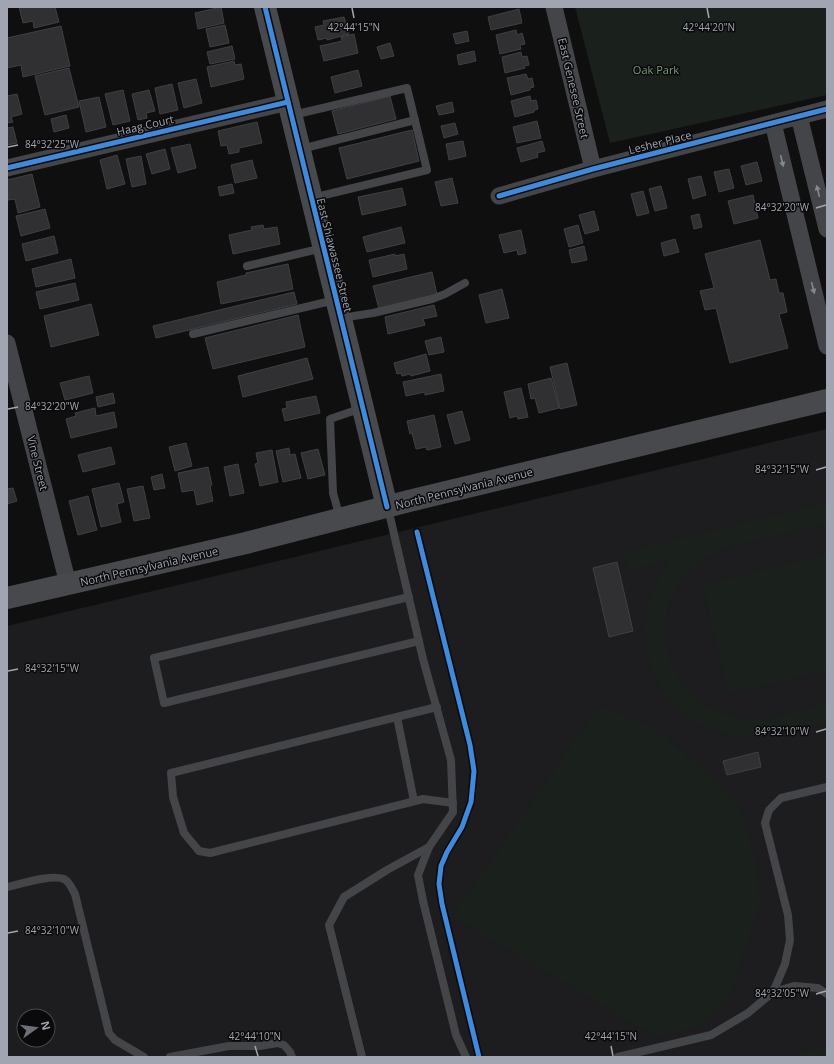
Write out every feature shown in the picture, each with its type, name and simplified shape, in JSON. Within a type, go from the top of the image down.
[{"type":"main road","name":"East Shiawassee Street","points":[[265,7],[362,407],[388,507]]},
{"type":"main road","name":"North Pennsylvania Avenue","points":[[7,598],[246,543],[340,518],[827,400]]},
{"type":"street","name":"East Genesee Street","points":[[554,7],[593,169]]},
{"type":"street","name":"Haag Court","points":[[7,168],[289,109]]},
{"type":"street","name":"Lesher Place","points":[[499,196],[593,169],[827,109]]},
{"type":"street","points":[[799,116],[826,218]]},
{"type":"street","points":[[773,123],[827,346]]},
{"type":"street","name":"Vine Street","points":[[7,343],[68,584]]},
{"type":"lane","points":[[289,109],[407,88],[415,120],[427,170],[311,198]]},
{"type":"lane","points":[[299,149],[415,120]]},
{"type":"lane","points":[[247,266],[323,247]]},
{"type":"lane","points":[[193,334],[338,309],[373,313],[432,299],[465,283]]},
{"type":"lane","points":[[340,518],[333,493],[330,419],[362,407]]},
{"type":"lane","points":[[388,507],[419,641],[451,760],[453,812],[430,847],[418,875],[456,1035],[466,1057]]},
{"type":"lane","points":[[409,597],[154,658],[164,703],[419,641]]},
{"type":"lane","points":[[436,706],[171,773],[173,797],[184,834],[198,851],[210,853],[423,799],[453,803]]},
{"type":"lane","points":[[396,716],[414,801]]},
{"type":"lane","points":[[773,992],[785,964],[790,940],[788,915],[765,823],[769,810],[781,798],[827,787]]},
{"type":"lane","points":[[362,1057],[329,925],[344,897],[387,870],[430,847]]},
{"type":"lane","points":[[7,887],[52,878],[64,879],[71,885],[75,894],[109,1033],[115,1040],[144,1057]]},
{"type":"lane","points":[[618,1057],[711,1035],[748,1013],[773,992],[794,986],[818,988],[827,994]]},
{"type":"lane","points":[[170,1057],[229,1046],[260,1046],[277,1043],[284,1045],[292,1057]]},
{"type":"shaded area","points":[[827,429],[827,1057],[7,1057],[7,626]]},
{"type":"green space","name":"Oak Park","points":[[575,7],[827,7],[827,95],[610,143]]},
{"type":"green space","points":[[827,503],[827,524],[731,546],[702,560],[683,578],[671,599],[666,622],[667,646],[674,668],[687,689],[706,705],[729,715],[741,718],[766,718],[827,703],[827,722],[781,734],[746,737],[735,736],[712,730],[692,719],[675,704],[661,687],[652,667],[646,646],[645,623],[649,600],[655,584],[671,560],[628,571],[623,552]]},
{"type":"green space","points":[[827,554],[827,670],[729,694],[702,585]]},
{"type":"green space","points":[[599,706],[653,726],[714,779],[742,811],[756,862],[760,903],[730,997],[702,1026],[656,1037],[452,916]]},
{"type":"green space","points":[[826,1046],[827,1057],[784,1057]]},
{"type":"building","points":[[19,7],[55,7],[59,22],[34,28],[33,21],[23,23]]},
{"type":"building","points":[[221,7],[224,23],[198,29],[195,13]]},
{"type":"building","points":[[519,9],[522,23],[491,30],[488,17]]},
{"type":"building","points":[[344,17],[349,34],[327,40],[327,38],[318,40],[315,27],[324,25],[323,21]]},
{"type":"building","points":[[225,25],[229,43],[210,47],[206,29]]},
{"type":"building","points":[[61,26],[70,66],[23,77],[21,65],[7,68],[7,38]]},
{"type":"building","points":[[516,30],[517,35],[522,33],[525,44],[520,45],[521,49],[500,54],[496,35]]},
{"type":"building","points":[[467,31],[469,41],[456,44],[453,34]]},
{"type":"building","points":[[354,34],[358,53],[324,61],[320,46],[342,41],[341,37]]},
{"type":"building","points":[[390,43],[394,56],[381,59],[377,47]]},
{"type":"building","points":[[232,46],[235,59],[210,64],[207,52]]},
{"type":"building","points":[[474,51],[476,61],[459,65],[457,55]]},
{"type":"building","points":[[521,52],[522,57],[527,56],[529,65],[524,66],[525,68],[505,73],[502,57]]},
{"type":"building","points":[[234,61],[235,65],[241,64],[244,79],[211,87],[207,67]]},
{"type":"building","points":[[69,68],[79,107],[45,115],[35,76]]},
{"type":"building","points":[[358,70],[362,86],[335,93],[331,77]]},
{"type":"building","points":[[526,74],[528,79],[532,78],[534,87],[530,88],[530,90],[511,95],[507,78]]},
{"type":"building","points":[[196,79],[202,103],[184,108],[178,83]]},
{"type":"building","points":[[172,84],[178,110],[160,114],[155,88]]},
{"type":"building","points":[[123,90],[130,121],[113,125],[105,94]]},
{"type":"building","points":[[149,90],[155,111],[146,113],[147,118],[138,120],[132,94]]},
{"type":"building","points":[[17,94],[22,114],[11,117],[13,122],[7,123],[7,96]]},
{"type":"building","points":[[390,96],[396,119],[338,134],[332,111]]},
{"type":"building","points":[[530,96],[531,101],[536,100],[538,109],[534,110],[534,112],[515,117],[511,101]]},
{"type":"building","points":[[99,97],[106,127],[86,132],[79,101]]},
{"type":"building","points":[[452,102],[454,112],[439,115],[436,106]]},
{"type":"building","points":[[66,115],[69,128],[54,132],[51,119]]},
{"type":"building","points":[[537,121],[541,138],[517,143],[513,127]]},
{"type":"building","points":[[257,122],[262,143],[239,148],[239,152],[229,154],[227,145],[221,146],[218,131]]},
{"type":"building","points":[[455,123],[458,134],[444,138],[441,126]]},
{"type":"building","points":[[13,127],[17,143],[7,145],[7,128]]},
{"type":"building","points":[[412,130],[419,161],[347,179],[339,148]]},
{"type":"building","points":[[463,141],[466,156],[449,160],[446,144]]},
{"type":"building","points":[[542,141],[545,151],[537,153],[538,157],[521,162],[517,148]]},
{"type":"building","points":[[190,144],[196,168],[178,173],[171,148]]},
{"type":"building","points":[[165,149],[170,169],[152,174],[146,154]]},
{"type":"building","points":[[117,155],[125,184],[107,189],[100,160]]},
{"type":"building","points":[[141,156],[146,184],[132,187],[126,159]]},
{"type":"building","points":[[252,160],[257,178],[235,183],[231,165]]},
{"type":"building","points":[[757,162],[762,181],[746,185],[741,166]]},
{"type":"building","points":[[729,169],[734,188],[719,192],[714,172]]},
{"type":"building","points":[[32,174],[40,207],[18,213],[15,199],[8,200],[7,180]]},
{"type":"building","points":[[701,176],[706,195],[693,199],[688,179]]},
{"type":"building","points":[[452,178],[458,203],[441,206],[435,182]]},
{"type":"building","points":[[232,184],[234,193],[220,196],[218,187]]},
{"type":"building","points":[[661,186],[667,208],[655,211],[649,189]]},
{"type":"building","points":[[402,188],[406,205],[362,215],[358,197]]},
{"type":"building","points":[[643,191],[649,213],[637,216],[631,194]]},
{"type":"building","points":[[753,195],[758,218],[734,224],[728,201]]},
{"type":"building","points":[[45,209],[50,228],[21,236],[16,216]]},
{"type":"building","points":[[594,211],[599,230],[585,234],[579,215]]},
{"type":"building","points":[[699,214],[702,227],[694,229],[691,216]]},
{"type":"building","points":[[263,225],[264,229],[277,227],[280,244],[233,254],[229,235],[252,230],[251,227]]},
{"type":"building","points":[[578,225],[583,243],[569,247],[564,229]]},
{"type":"building","points":[[401,227],[405,243],[367,252],[363,237]]},
{"type":"building","points":[[521,230],[526,253],[518,255],[517,250],[504,253],[499,235]]},
{"type":"building","points":[[54,236],[58,253],[26,261],[22,244]]},
{"type":"building","points":[[675,239],[679,252],[664,256],[661,243]]},
{"type":"building","points":[[760,240],[770,280],[776,279],[779,293],[783,293],[787,312],[779,314],[788,348],[730,363],[716,308],[705,310],[700,291],[714,288],[705,254]]},
{"type":"building","points":[[584,246],[587,260],[572,263],[569,250]]},
{"type":"building","points":[[395,254],[395,256],[404,254],[407,269],[373,277],[369,260]]},
{"type":"building","points":[[71,259],[75,278],[36,287],[32,269]]},
{"type":"building","points":[[288,264],[293,289],[221,304],[217,282],[246,275],[246,273]]},
{"type":"building","points":[[432,272],[437,295],[379,309],[373,286]]},
{"type":"building","points":[[75,283],[79,300],[40,309],[36,292]]},
{"type":"building","points":[[502,289],[509,318],[486,323],[479,295]]},
{"type":"building","points":[[294,292],[297,304],[156,338],[153,326]]},
{"type":"building","points":[[91,304],[99,335],[51,347],[44,316]]},
{"type":"building","points":[[434,305],[437,316],[423,319],[425,325],[388,334],[385,317]]},
{"type":"building","points":[[298,315],[305,347],[213,369],[205,338]]},
{"type":"building","points":[[441,337],[444,352],[429,355],[425,341]]},
{"type":"building","points":[[426,354],[430,371],[411,376],[410,374],[402,376],[401,373],[397,374],[394,363]]},
{"type":"building","points":[[307,358],[313,379],[243,397],[238,376]]},
{"type":"building","points":[[567,363],[577,405],[560,409],[550,367]]},
{"type":"building","points":[[441,374],[444,391],[425,395],[425,392],[406,396],[403,382]]},
{"type":"building","points":[[89,376],[93,393],[65,400],[60,383]]},
{"type":"building","points":[[551,378],[559,408],[539,413],[535,398],[531,399],[528,384]]},
{"type":"building","points":[[521,388],[528,417],[518,419],[517,416],[510,418],[504,392]]},
{"type":"building","points":[[113,393],[115,403],[98,407],[96,397]]},
{"type":"building","points":[[316,396],[320,413],[285,421],[282,409],[287,408],[286,402]]},
{"type":"building","points":[[95,408],[96,416],[114,412],[117,427],[71,438],[66,419],[76,416],[75,413]]},
{"type":"building","points":[[462,411],[470,440],[455,444],[447,415]]},
{"type":"building","points":[[434,415],[441,447],[427,450],[426,447],[416,449],[407,421]]},
{"type":"building","points":[[186,443],[192,466],[175,471],[169,447]]},
{"type":"building","points":[[111,447],[115,464],[83,472],[78,455]]},
{"type":"building","points":[[289,448],[290,455],[295,454],[301,478],[283,482],[276,451]]},
{"type":"building","points":[[318,449],[325,475],[308,479],[301,453]]},
{"type":"building","points":[[272,450],[278,482],[260,486],[255,464],[258,463],[256,453]]},
{"type":"building","points":[[238,464],[244,493],[230,496],[224,467]]},
{"type":"building","points":[[208,467],[212,485],[210,486],[213,501],[197,505],[194,490],[182,492],[178,473]]},
{"type":"building","points":[[162,474],[165,488],[154,490],[151,477]]},
{"type":"building","points":[[119,483],[124,502],[117,504],[121,522],[101,527],[92,489]]},
{"type":"building","points":[[143,486],[150,518],[134,521],[127,489]]},
{"type":"building","points":[[13,488],[17,501],[7,504],[7,489]]},
{"type":"building","points":[[88,496],[97,530],[78,535],[69,501]]},
{"type":"building","points":[[617,562],[633,631],[609,637],[593,568]]},
{"type":"building","points":[[758,752],[761,767],[727,775],[723,761]]},
{"type":"cycle path","points":[[265,7],[387,507]]},
{"type":"cycle path","points":[[7,168],[288,102]]},
{"type":"cycle path","points":[[499,196],[593,169],[827,109]]},
{"type":"cycle path","points":[[417,532],[470,745],[474,771],[471,802],[462,827],[447,852],[441,866],[439,884],[442,904],[479,1057]]}]
